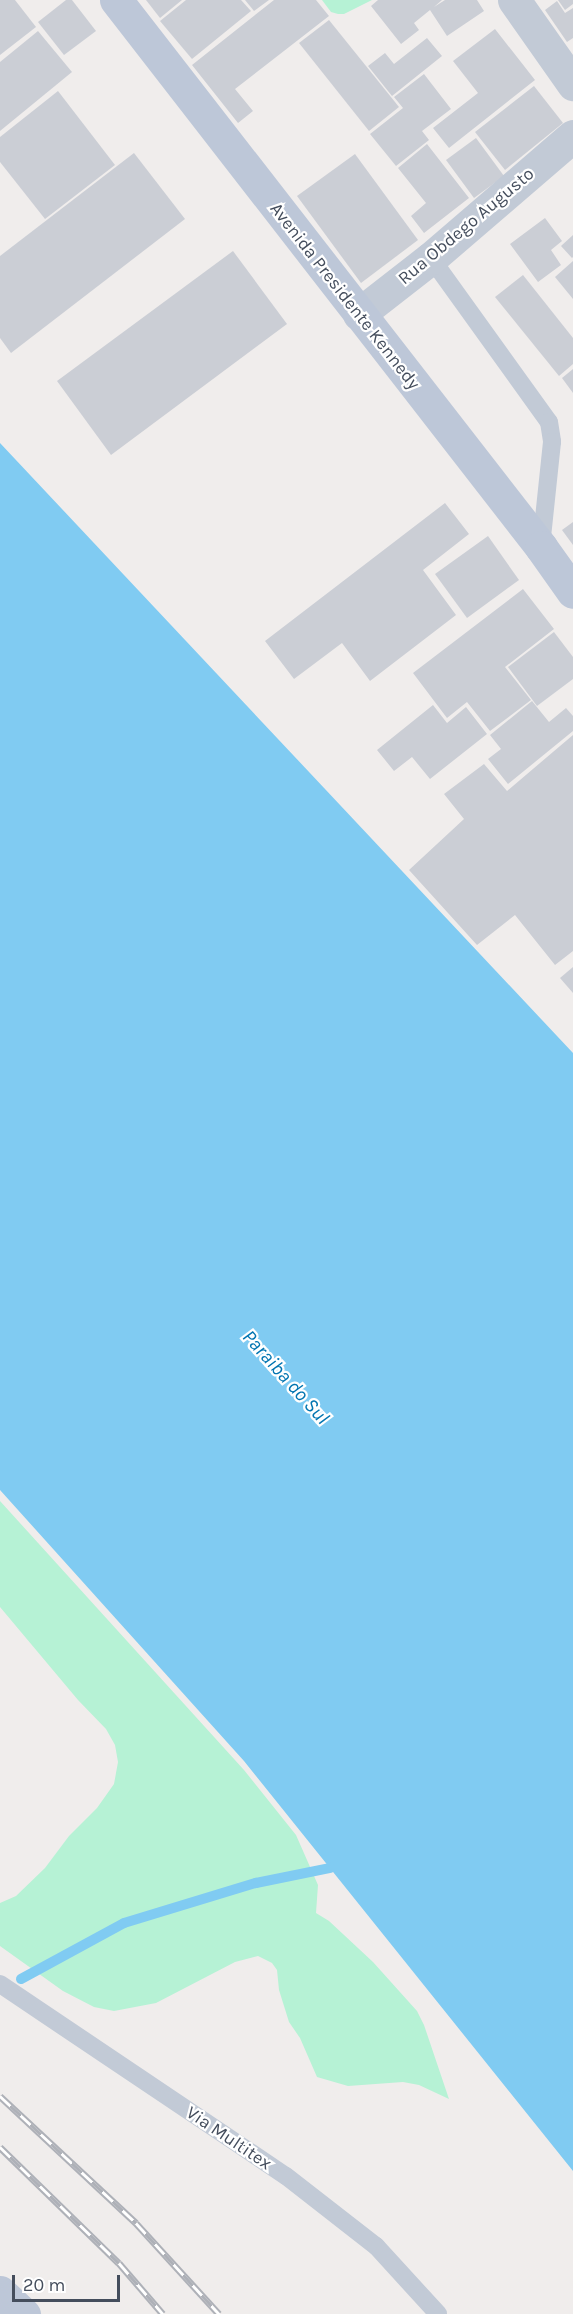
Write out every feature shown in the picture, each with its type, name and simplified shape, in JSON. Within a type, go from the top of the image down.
[{"type":"main road","name":"Avenida Presidente Kennedy","points":[[116,0],[541,547],[573,592]]},
{"type":"main road","points":[[0,2292],[24,2314]]},
{"type":"street","points":[[514,0],[573,84]]},
{"type":"street","name":"Rua Obdego Augusto","points":[[351,304],[431,258],[573,136]]},
{"type":"lane","points":[[431,258],[549,422],[552,442],[541,547]]},
{"type":"lane","name":"Via Multitex","points":[[0,1984],[286,2176],[376,2246],[438,2314]]},
{"type":"green space","points":[[322,0],[372,0],[344,14],[338,14],[331,12]]},
{"type":"green space","points":[[0,1501],[244,1770],[296,1835],[318,1885],[316,1913],[329,1921],[373,1962],[417,2011],[449,2099],[419,2085],[403,2082],[348,2086],[317,2077],[300,2038],[289,2022],[279,1990],[277,1970],[272,1963],[258,1956],[235,1962],[156,2003],[114,2011],[94,2007],[63,1991],[0,1946],[0,1903],[16,1896],[45,1868],[69,1836],[97,1808],[114,1784],[118,1762],[115,1745],[106,1729],[78,1700],[0,1607]]},
{"type":"water","name":"Paraiba do Sul","points":[[0,443],[573,1053],[573,2171],[244,1761],[0,1490]]},
{"type":"building","points":[[0,0],[15,0],[36,27],[0,55]]},
{"type":"building","points":[[66,0],[72,0],[96,31],[64,55],[38,22]]},
{"type":"building","points":[[146,0],[182,0],[160,18]]},
{"type":"building","points":[[186,0],[241,0],[251,11],[192,59],[160,21]]},
{"type":"building","points":[[245,0],[269,0],[254,11]]},
{"type":"building","points":[[274,0],[316,0],[329,16],[235,89],[253,111],[238,123],[192,65]]},
{"type":"building","points":[[378,0],[442,0],[434,7],[445,0],[477,0],[484,11],[447,36],[430,10],[414,23],[419,30],[401,44],[371,6]]},
{"type":"building","points":[[558,0],[573,0],[573,4],[565,10]]},
{"type":"building","points":[[557,1],[565,13],[573,8],[573,38],[567,42],[545,10]]},
{"type":"building","points":[[329,20],[399,107],[369,131],[299,43]]},
{"type":"building","points":[[495,29],[535,80],[449,148],[433,128],[478,93],[453,61]]},
{"type":"building","points":[[38,31],[72,72],[0,131],[0,62]]},
{"type":"building","points":[[427,38],[442,56],[392,96],[368,66],[385,53],[394,64]]},
{"type":"building","points":[[424,74],[451,109],[422,131],[429,140],[396,166],[370,134],[403,108],[394,97]]},
{"type":"building","points":[[534,86],[563,123],[505,170],[475,132]]},
{"type":"building","points":[[58,91],[115,165],[45,219],[0,162],[0,137]]},
{"type":"building","points":[[476,138],[504,176],[474,198],[446,160]]},
{"type":"building","points":[[427,144],[469,198],[424,233],[411,216],[426,203],[398,168]]},
{"type":"building","points":[[134,153],[185,219],[11,353],[0,338],[0,256]]},
{"type":"building","points":[[355,154],[418,240],[361,283],[297,196]]},
{"type":"building","points":[[545,218],[562,241],[551,250],[561,265],[538,282],[510,244]]},
{"type":"building","points":[[573,235],[573,257],[572,258],[561,246]]},
{"type":"building","points":[[233,251],[287,324],[111,455],[57,381]]},
{"type":"building","points":[[573,261],[573,299],[555,277]]},
{"type":"building","points":[[523,275],[573,338],[573,364],[559,376],[495,297]]},
{"type":"building","points":[[573,369],[573,393],[562,378]]},
{"type":"building","points":[[445,503],[469,534],[423,570],[456,615],[370,681],[342,643],[294,679],[265,641]]},
{"type":"building","points":[[573,522],[573,545],[562,530]]},
{"type":"building","points":[[488,536],[519,580],[467,618],[435,574]]},
{"type":"building","points":[[523,589],[554,629],[505,667],[531,700],[490,731],[467,702],[447,718],[413,673]]},
{"type":"building","points":[[554,632],[573,657],[573,679],[537,706],[508,667]]},
{"type":"building","points":[[532,701],[549,722],[566,708],[573,716],[573,731],[508,784],[488,759],[501,749],[490,735]]},
{"type":"building","points":[[433,705],[447,723],[466,707],[487,734],[430,779],[412,757],[394,771],[377,750]]},
{"type":"building","points":[[573,735],[573,951],[555,965],[515,915],[477,945],[409,870],[464,819],[444,794],[484,764],[507,791]]},
{"type":"building","points":[[573,967],[573,993],[560,978]]},
{"type":"waterway","points":[[21,1979],[124,1923],[256,1883],[330,1868]]},
{"type":"railway","points":[[0,2096],[136,2223],[219,2314]]},
{"type":"railway","points":[[0,2147],[119,2263],[163,2314]]}]
